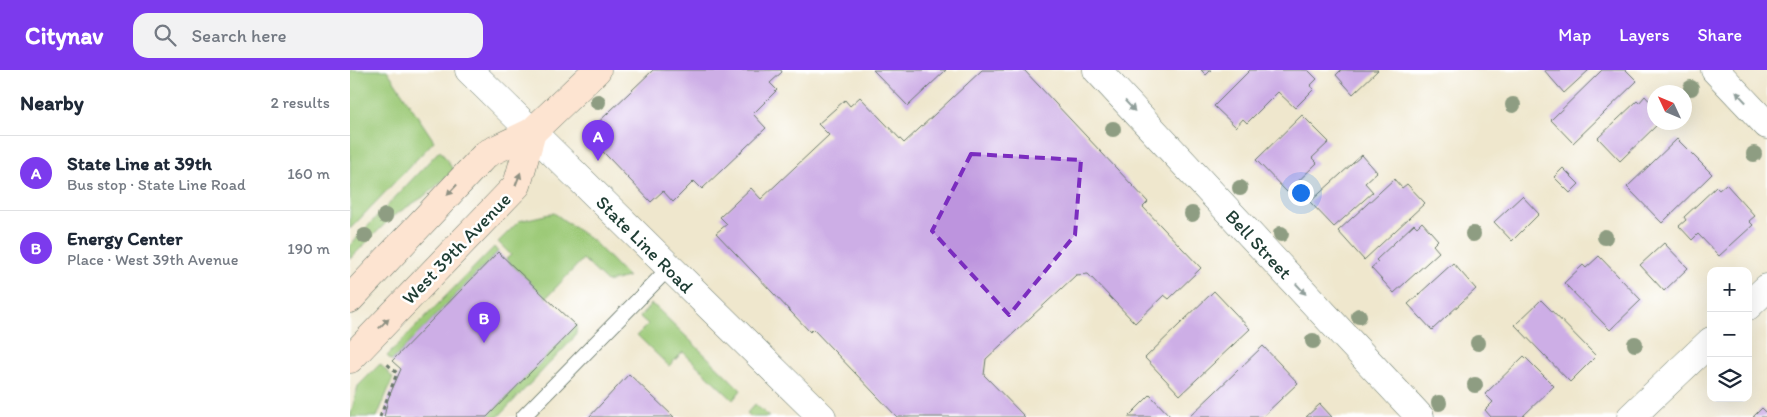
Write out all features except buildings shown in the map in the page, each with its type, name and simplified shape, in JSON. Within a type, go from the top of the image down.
[{"type":"main road","points":[[350,298],[486,154],[532,132],[597,70]]},
{"type":"main road","name":"West 39th Avenue","points":[[350,358],[517,185],[532,132]]},
{"type":"street","name":"State Line Road","points":[[469,70],[822,417]]},
{"type":"street","name":"Bell Street","points":[[1097,70],[1420,417]]},
{"type":"street","points":[[1715,70],[1767,125]]},
{"type":"street","points":[[1752,302],[1767,288]]},
{"type":"street","points":[[1631,417],[1707,345]]},
{"type":"lane","points":[[523,417],[669,268]]},
{"type":"path","points":[[380,356],[397,373],[380,417]]},
{"type":"highlighted area","points":[[971,154],[1081,160],[1075,235],[1009,315],[932,231]]},
{"type":"green space","points":[[350,70],[387,70],[434,141],[350,229]]},
{"type":"green space","points":[[440,150],[454,171],[423,197],[393,216],[350,259],[350,245]]},
{"type":"green space","points":[[554,213],[593,241],[628,277],[607,282],[583,259],[546,298],[506,259],[511,255],[498,242],[519,221]]},
{"type":"green space","points":[[494,247],[498,252],[392,361],[387,356]]},
{"type":"green space","points":[[651,304],[741,390],[733,400],[683,352],[669,366],[637,335],[648,324],[640,317]]},
{"type":"green space","points":[[577,324],[576,334],[571,341],[498,417],[487,417]]},
{"type":"green space","points":[[380,364],[393,378],[377,417],[350,417],[358,386]]},
{"type":"green space","points":[[755,404],[769,417],[752,417],[747,413]]},
{"type":"place","name":"State Line at 39th","points":[[598,161]]},
{"type":"place","name":"Energy Center","points":[[484,343]]}]
